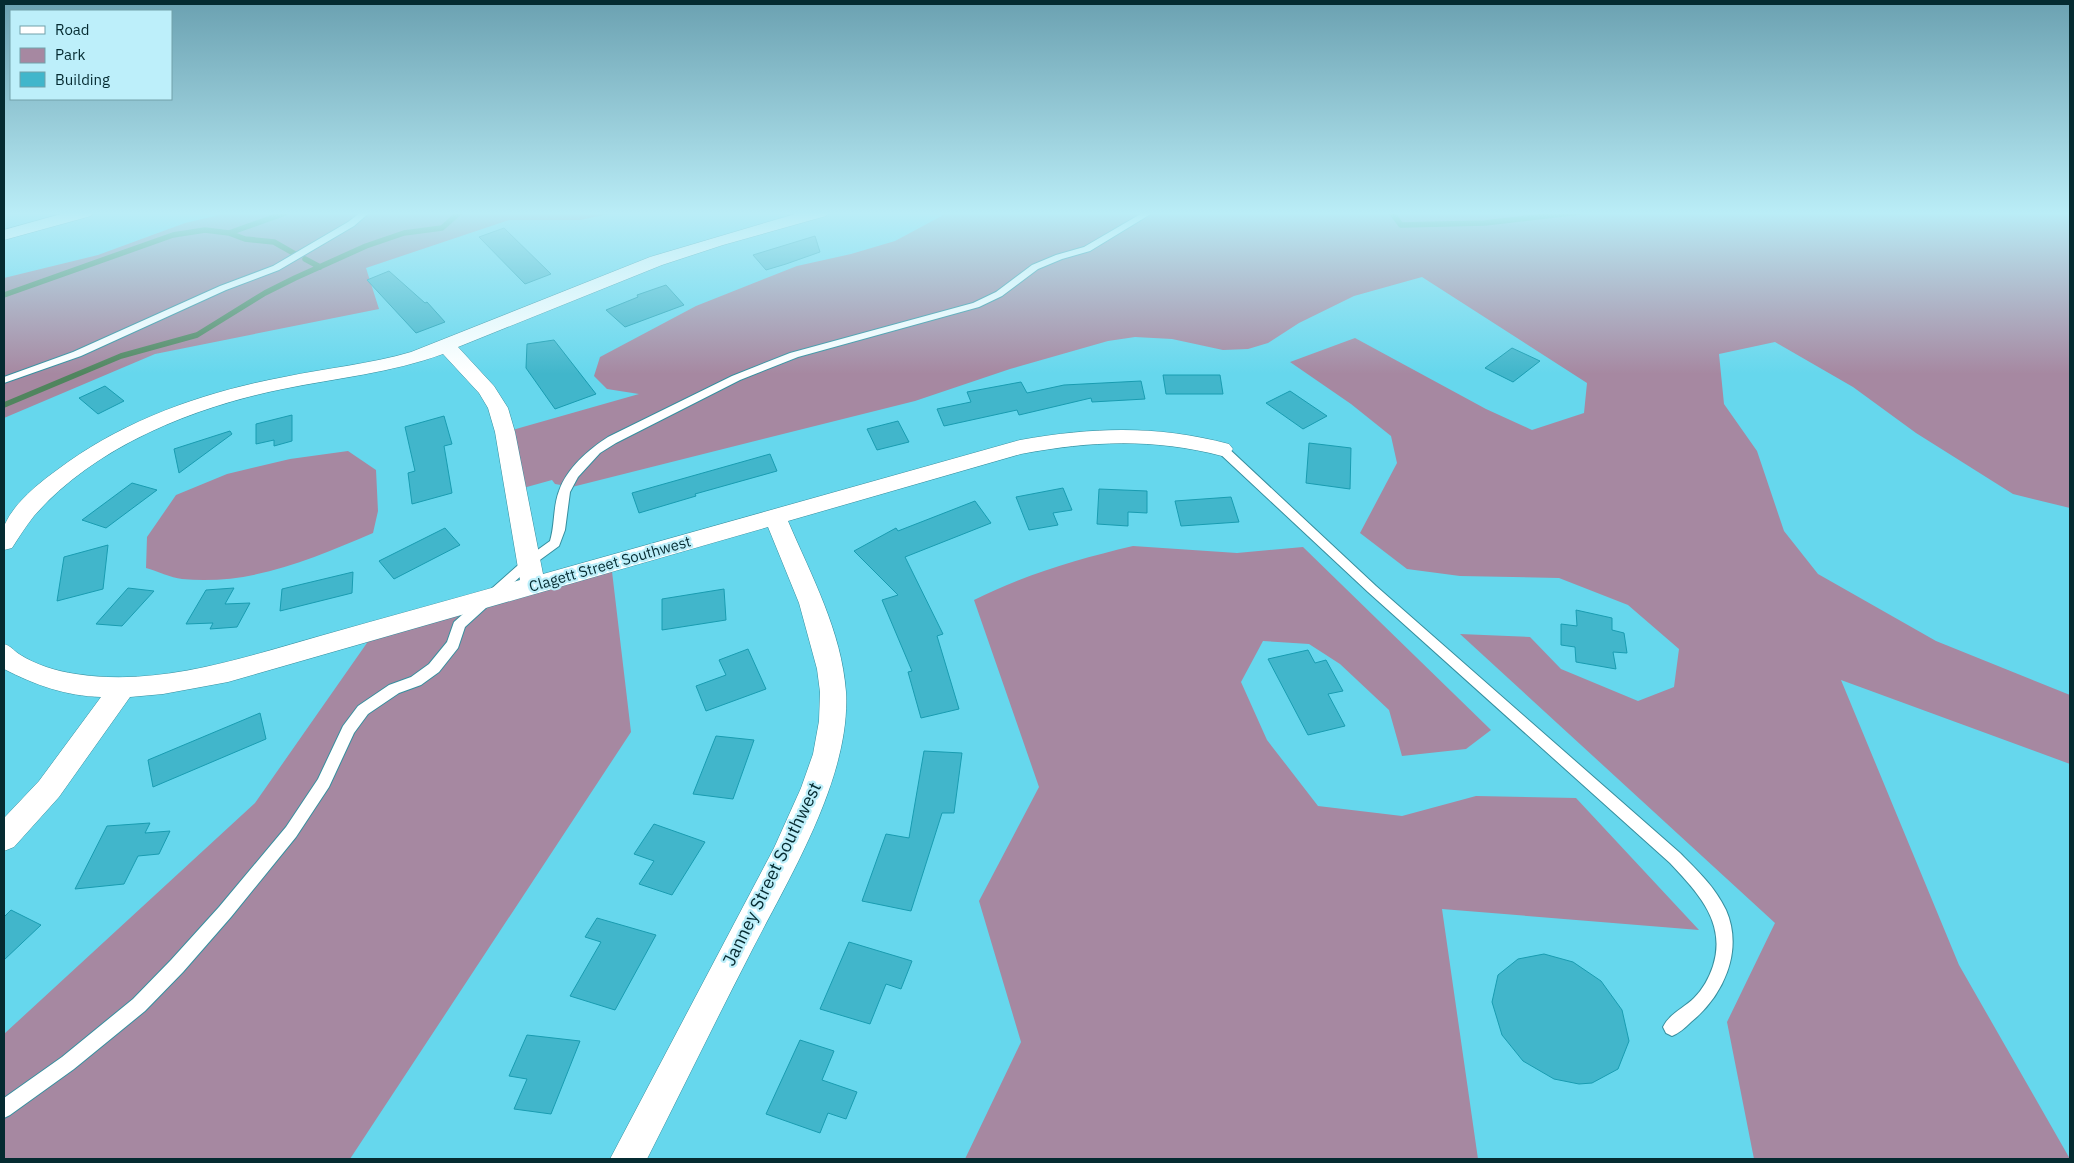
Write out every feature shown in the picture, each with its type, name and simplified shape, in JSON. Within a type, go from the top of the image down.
[{"type":"street","points":[[4,542],[11,528],[34,501],[92,455],[128,434],[174,414],[217,399],[265,387],[392,363],[446,346],[643,266]]},
{"type":"street","points":[[446,346],[487,390],[498,408],[505,432],[533,585]]},
{"type":"street","name":"Clagett Street Southwest","points":[[4,654],[15,663],[53,680],[78,684],[122,688],[150,687],[192,681],[1020,447],[1058,440],[1113,434],[1178,438],[1222,449]]},
{"type":"street","name":"Janney Street Southwest","points":[[628,1159],[793,837],[822,768],[832,733],[834,693],[825,648],[812,608],[775,517]]},
{"type":"street","points":[[4,838],[49,789],[122,688]]},
{"type":"lane","points":[[4,380],[77,354],[223,288],[279,266]]},
{"type":"lane","points":[[4,1109],[68,1063],[139,1004],[177,966],[225,912],[291,832],[324,783],[348,730],[363,710],[394,690],[416,681],[434,668],[452,644],[459,625],[529,562],[555,543],[559,530],[564,492],[572,475],[596,450],[612,440],[736,378],[794,354],[976,305],[999,294],[1037,266]]},
{"type":"lane","points":[[1222,449],[1372,589],[1675,858],[1703,887],[1719,913],[1725,935],[1723,959],[1715,983],[1700,1004],[1672,1027]]},
{"type":"green space","points":[[52,266],[371,266],[366,268],[379,309],[155,354],[4,418],[4,278]]},
{"type":"green space","points":[[796,266],[2070,266],[2070,508],[2013,494],[1916,433],[1853,387],[1775,342],[1719,354],[1724,404],[1757,451],[1784,531],[1818,574],[1936,641],[2070,695],[2070,764],[1841,680],[1959,965],[2070,1159],[1754,1159],[1727,1022],[1775,923],[1460,634],[1530,637],[1561,669],[1638,701],[1674,687],[1679,649],[1628,605],[1559,578],[1460,576],[1407,569],[1360,533],[1397,463],[1391,436],[1351,404],[1290,362],[1355,338],[1486,409],[1532,430],[1584,413],[1587,383],[1422,277],[1354,296],[1299,323],[1268,343],[1248,349],[1223,350],[1172,339],[1135,337],[1108,341],[1010,369],[915,401],[572,487],[555,484],[552,480],[516,490],[505,432],[639,394],[607,389],[594,376],[600,357],[696,306]]},
{"type":"green space","points":[[348,451],[376,470],[378,511],[373,533],[304,561],[256,574],[232,578],[182,579],[146,568],[147,537],[176,495],[227,474],[290,459]]},
{"type":"green space","points":[[1133,546],[1237,553],[1303,547],[1491,730],[1466,749],[1402,756],[1389,710],[1340,664],[1309,644],[1263,641],[1241,682],[1267,740],[1318,806],[1402,816],[1476,796],[1576,798],[1699,930],[1442,909],[1478,1159],[965,1159],[1021,1042],[979,901],[1039,787],[974,600],[1013,582],[1052,568]]},
{"type":"green space","points":[[611,563],[631,732],[350,1159],[4,1159],[4,1034],[255,803],[376,630]]},
{"type":"building","points":[[508,266],[543,266],[551,274],[525,284]]},
{"type":"building","points":[[763,266],[778,266],[766,270]]},
{"type":"building","points":[[389,271],[425,303],[427,302],[445,322],[416,333],[367,280]]},
{"type":"building","points":[[666,285],[684,305],[625,327],[606,310],[638,297],[637,295]]},
{"type":"building","points":[[554,340],[596,394],[555,409],[526,368],[527,344]]},
{"type":"building","points":[[1512,348],[1540,361],[1513,382],[1485,368]]},
{"type":"building","points":[[1163,375],[1220,375],[1223,394],[1166,394]]},
{"type":"building","points":[[1141,381],[1145,399],[1092,402],[1091,398],[1019,415],[1017,410],[944,426],[937,409],[971,402],[967,392],[1021,382],[1027,393],[1064,385]]},
{"type":"building","points":[[105,386],[124,401],[98,414],[79,398]]},
{"type":"building","points":[[1290,391],[1327,416],[1303,429],[1266,403]]},
{"type":"building","points":[[292,415],[292,441],[274,446],[274,440],[256,444],[256,424]]},
{"type":"building","points":[[444,416],[452,444],[444,446],[452,493],[412,504],[408,473],[415,471],[405,427]]},
{"type":"building","points":[[898,421],[909,442],[877,450],[867,429]]},
{"type":"building","points":[[230,431],[232,434],[179,473],[174,449]]},
{"type":"building","points":[[1309,443],[1351,448],[1350,489],[1306,483]]},
{"type":"building","points":[[770,454],[777,471],[695,494],[696,496],[639,513],[632,493]]},
{"type":"building","points":[[132,483],[157,490],[106,528],[82,520]]},
{"type":"building","points":[[1063,488],[1072,510],[1053,513],[1058,525],[1029,530],[1016,497]]},
{"type":"building","points":[[1099,489],[1147,491],[1147,513],[1128,512],[1128,526],[1097,524]]},
{"type":"building","points":[[1231,497],[1239,522],[1181,526],[1175,501]]},
{"type":"building","points":[[975,501],[991,523],[905,557],[943,634],[937,636],[959,709],[921,718],[908,672],[912,671],[882,600],[898,595],[854,551],[896,528],[898,531]]},
{"type":"building","points":[[445,528],[460,545],[394,579],[379,561]]},
{"type":"building","points":[[108,545],[103,589],[57,601],[64,557]]},
{"type":"building","points":[[353,572],[352,593],[280,611],[282,589]]},
{"type":"building","points":[[128,588],[154,591],[122,626],[96,624]]},
{"type":"building","points":[[234,588],[225,604],[250,603],[237,627],[210,629],[213,623],[186,624],[206,590]]},
{"type":"building","points":[[724,589],[726,620],[662,630],[662,599]]},
{"type":"building","points":[[1576,610],[1612,618],[1612,630],[1624,633],[1627,653],[1613,652],[1616,669],[1576,662],[1575,647],[1561,645],[1561,624],[1577,626]]},
{"type":"building","points":[[748,649],[766,689],[706,711],[696,686],[726,675],[719,660]]},
{"type":"building","points":[[1308,650],[1315,663],[1326,660],[1343,691],[1328,694],[1345,726],[1308,735],[1268,659]]},
{"type":"building","points":[[260,713],[266,739],[153,787],[148,760]]},
{"type":"building","points":[[716,736],[754,740],[733,799],[693,794]]},
{"type":"building","points":[[924,751],[962,753],[954,813],[942,813],[911,911],[862,901],[886,834],[909,838]]},
{"type":"building","points":[[150,823],[145,833],[170,831],[159,854],[138,856],[124,884],[75,889],[107,826]]},
{"type":"building","points":[[654,824],[705,842],[672,895],[639,884],[654,861],[634,854]]},
{"type":"building","points":[[11,910],[41,925],[4,960],[4,917]]},
{"type":"building","points":[[597,918],[656,935],[615,1010],[570,996],[601,942],[585,937]]},
{"type":"building","points":[[849,942],[912,961],[901,989],[886,984],[870,1024],[820,1009]]},
{"type":"building","points":[[1544,954],[1573,962],[1601,981],[1622,1010],[1629,1041],[1618,1069],[1592,1083],[1579,1084],[1554,1079],[1523,1061],[1502,1035],[1492,1002],[1498,975],[1518,959]]},
{"type":"building","points":[[527,1035],[580,1041],[551,1114],[514,1109],[527,1079],[509,1076]]},
{"type":"building","points":[[800,1040],[834,1051],[822,1080],[857,1092],[846,1119],[828,1113],[820,1133],[766,1114]]},
{"type":"waterway","points":[[4,295],[85,266]]},
{"type":"waterway","points":[[4,405],[121,356],[197,335],[265,293],[320,267]]}]
